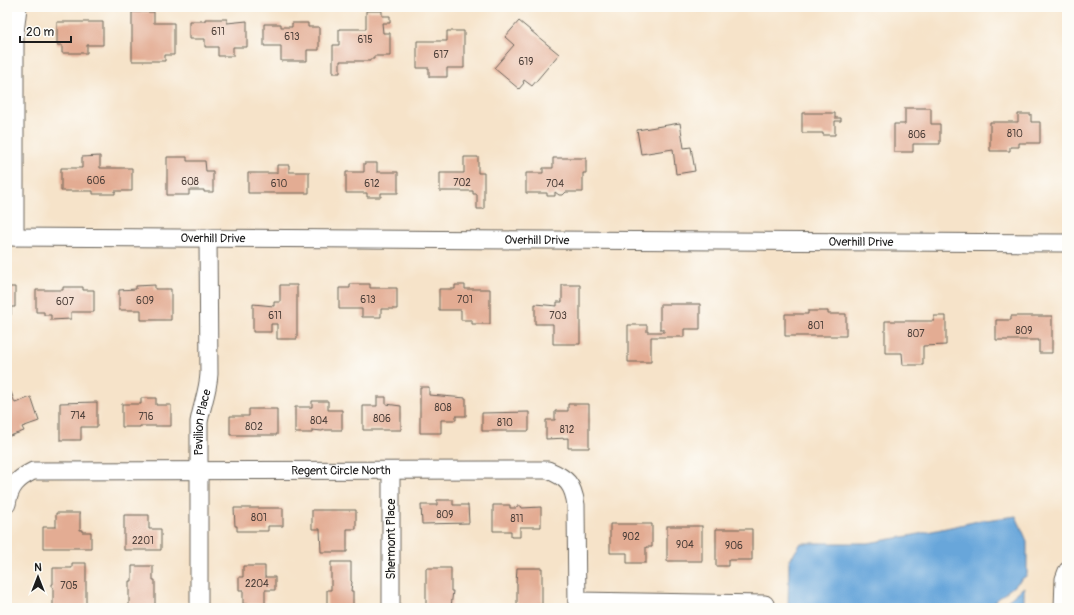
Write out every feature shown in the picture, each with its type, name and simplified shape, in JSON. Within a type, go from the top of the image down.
[{"type":"street","points":[[11,237],[15,41],[18,7]]},
{"type":"street","name":"Overhill Drive","points":[[11,237],[1067,243]]},
{"type":"street","name":"Pavilion Place","points":[[199,608],[199,422],[201,408],[208,388],[209,374],[208,238]]},
{"type":"street","name":"Regent Circle North","points":[[7,504],[8,496],[14,485],[21,477],[33,471],[199,472],[548,470],[560,475],[569,484],[574,494],[577,605]]},
{"type":"street","name":"Shermont Place","points":[[391,471],[391,608]]},
{"type":"street","points":[[1063,608],[1064,579],[1067,571]]},
{"type":"street","points":[[577,605],[765,604]]},
{"type":"water","points":[[1016,516],[1027,541],[1027,575],[987,608],[788,608],[789,561],[801,543],[868,543],[978,521]]},
{"type":"water","points":[[1024,587],[1024,608],[999,608]]},
{"type":"building","points":[[366,11],[382,11],[382,16],[390,16],[390,23],[382,23],[383,33],[390,33],[390,56],[374,56],[374,59],[370,59],[370,61],[340,61],[340,73],[333,73],[333,45],[339,45],[339,29],[366,29]]},
{"type":"building","points":[[132,12],[154,12],[154,23],[174,23],[174,55],[165,55],[165,61],[132,61]]},
{"type":"building","points":[[205,19],[227,19],[227,23],[247,21],[247,47],[233,47],[233,56],[218,56],[218,47],[205,47],[205,39],[189,39],[189,21],[205,21]]},
{"type":"building","points":[[519,21],[559,54],[532,86],[524,80],[524,83],[519,89],[494,68],[514,45],[505,37]]},
{"type":"building","points":[[57,22],[103,22],[103,45],[87,45],[87,53],[62,53],[62,45],[57,45]]},
{"type":"building","points":[[292,23],[308,23],[308,27],[319,27],[319,50],[307,50],[307,61],[281,61],[281,46],[264,46],[264,24],[281,24],[281,27],[292,27]]},
{"type":"building","points":[[447,31],[464,31],[464,68],[447,68],[447,77],[429,77],[429,68],[417,68],[417,41],[447,41]]},
{"type":"building","points":[[905,108],[931,108],[931,124],[940,124],[940,144],[913,144],[913,152],[894,152],[894,124],[905,124]]},
{"type":"building","points":[[802,113],[835,113],[835,118],[841,118],[841,121],[835,121],[835,135],[823,135],[823,133],[802,133]]},
{"type":"building","points":[[1018,114],[1031,114],[1031,122],[1040,122],[1040,143],[1019,143],[1019,147],[1010,147],[1010,151],[990,151],[990,122],[1018,122]]},
{"type":"building","points":[[680,123],[684,148],[691,147],[695,171],[676,174],[673,149],[641,154],[637,130]]},
{"type":"building","points":[[100,156],[100,168],[132,168],[132,191],[115,191],[115,194],[93,194],[93,191],[61,191],[61,168],[82,168],[82,157]]},
{"type":"building","points":[[167,157],[187,157],[187,161],[205,161],[206,171],[213,171],[213,192],[204,192],[204,190],[189,190],[189,195],[167,195]]},
{"type":"building","points":[[464,157],[478,157],[478,173],[484,173],[484,209],[477,209],[477,194],[473,194],[473,191],[440,191],[440,173],[464,173]]},
{"type":"building","points":[[553,158],[586,158],[586,173],[583,173],[583,192],[566,192],[563,195],[559,195],[555,192],[555,196],[547,196],[547,193],[526,193],[526,173],[543,173],[543,168],[553,168]]},
{"type":"building","points":[[364,163],[377,163],[377,172],[398,172],[398,193],[381,193],[381,197],[367,197],[367,193],[346,193],[346,172],[364,172]]},
{"type":"building","points":[[277,165],[289,165],[289,172],[309,172],[309,193],[248,193],[248,173],[277,173]]},
{"type":"building","points":[[350,284],[370,284],[370,288],[397,288],[397,309],[381,309],[381,317],[362,317],[362,309],[339,309],[339,288],[350,288]]},
{"type":"building","points":[[155,285],[155,289],[171,289],[171,320],[141,320],[141,310],[119,310],[119,290],[136,289],[136,286]]},
{"type":"building","points":[[280,285],[297,285],[297,339],[277,339],[277,324],[271,324],[271,332],[253,332],[253,304],[274,306],[274,302],[280,302]]},
{"type":"building","points":[[455,285],[465,285],[465,289],[490,289],[490,324],[472,324],[472,320],[461,320],[461,310],[439,310],[439,289],[455,289]]},
{"type":"building","points":[[562,285],[580,285],[580,344],[553,344],[553,324],[535,324],[535,304],[557,306],[557,302],[562,302]]},
{"type":"building","points":[[7,287],[15,287],[15,307],[11,307],[11,315],[7,315]]},
{"type":"building","points":[[63,287],[83,287],[83,290],[94,290],[94,312],[71,312],[71,319],[51,320],[51,315],[44,315],[44,312],[36,312],[36,290],[63,290]]},
{"type":"building","points":[[660,304],[700,304],[700,329],[684,329],[684,337],[651,337],[651,362],[628,362],[628,325],[647,325],[647,332],[664,332],[664,329],[660,329]]},
{"type":"building","points":[[808,311],[828,311],[828,314],[846,314],[846,336],[785,336],[785,314],[808,314]]},
{"type":"building","points":[[934,316],[946,316],[946,345],[923,346],[923,365],[903,365],[902,353],[885,353],[885,321],[934,321]]},
{"type":"building","points":[[1011,316],[1052,316],[1052,353],[1039,353],[1039,340],[996,340],[996,320],[1011,320]]},
{"type":"building","points":[[420,387],[429,387],[429,395],[466,398],[466,416],[456,416],[456,420],[441,420],[441,433],[420,433]]},
{"type":"building","points":[[11,392],[15,403],[31,397],[39,421],[22,427],[24,431],[7,437],[7,394]]},
{"type":"building","points":[[377,397],[386,397],[386,404],[401,406],[401,430],[363,430],[363,406],[377,406]]},
{"type":"building","points":[[141,398],[156,398],[156,405],[171,405],[171,426],[122,427],[122,404],[141,404]]},
{"type":"building","points":[[312,401],[328,401],[328,410],[342,410],[342,430],[312,430],[312,433],[295,433],[295,407],[312,407]]},
{"type":"building","points":[[97,402],[97,427],[81,427],[81,440],[60,440],[60,403]]},
{"type":"building","points":[[568,404],[589,404],[589,448],[568,448],[568,438],[546,439],[546,420],[555,420],[555,411],[568,411]]},
{"type":"building","points":[[249,409],[277,409],[277,435],[230,435],[230,416],[249,416]]},
{"type":"building","points":[[529,412],[529,431],[482,431],[482,413]]},
{"type":"building","points":[[437,500],[453,500],[453,505],[468,505],[469,523],[422,524],[421,505],[437,505]]},
{"type":"building","points":[[493,505],[510,505],[510,508],[516,508],[517,506],[521,506],[522,508],[541,507],[541,527],[520,527],[520,537],[511,537],[511,531],[493,531]]},
{"type":"building","points":[[234,508],[283,508],[283,526],[268,526],[268,531],[237,531],[237,526],[235,526]]},
{"type":"building","points":[[312,510],[356,510],[356,529],[347,529],[347,552],[321,552],[320,529],[312,529]]},
{"type":"building","points":[[56,513],[80,513],[80,530],[82,530],[82,532],[91,532],[91,548],[43,548],[43,527],[56,527]]},
{"type":"building","points":[[124,515],[149,515],[149,529],[161,529],[161,550],[124,550]]},
{"type":"building","points":[[610,524],[652,524],[652,547],[646,547],[646,563],[627,563],[627,553],[610,553]]},
{"type":"building","points":[[667,526],[702,526],[702,561],[667,561]]},
{"type":"building","points":[[716,529],[752,529],[752,560],[728,560],[728,566],[716,566]]},
{"type":"building","points":[[331,562],[351,562],[351,591],[353,591],[353,608],[327,608],[327,590],[331,590]]},
{"type":"building","points":[[72,563],[86,563],[86,607],[53,607],[53,568],[72,568]]},
{"type":"building","points":[[132,566],[153,566],[153,580],[155,580],[155,608],[129,608],[129,581],[132,581]]},
{"type":"building","points":[[243,566],[265,566],[265,577],[275,577],[275,590],[265,590],[265,604],[243,604],[243,590],[239,590],[239,577],[243,577]]},
{"type":"building","points":[[426,568],[451,568],[451,591],[453,591],[451,607],[426,607]]},
{"type":"building","points":[[517,568],[542,568],[542,606],[517,606]]}]
